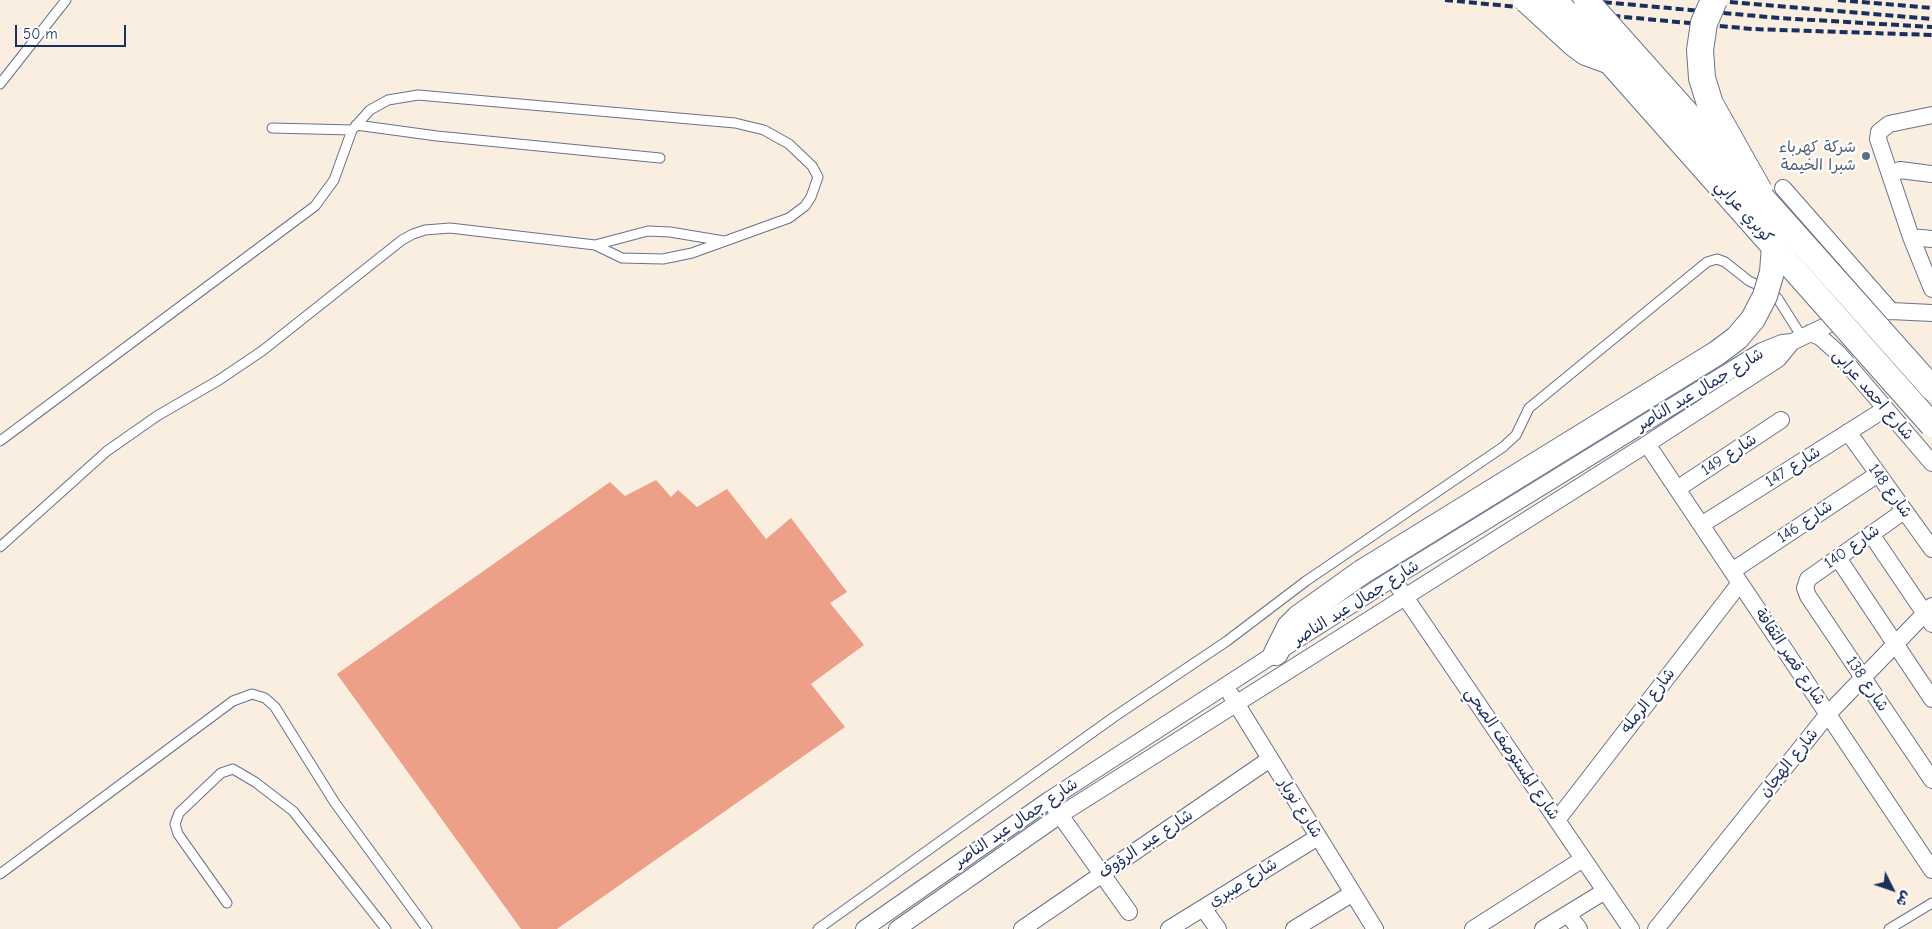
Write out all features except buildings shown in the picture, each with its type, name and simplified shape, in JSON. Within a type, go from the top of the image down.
[{"type":"main road","points":[[1528,0],[1575,44],[1586,52],[1608,60]]},
{"type":"main road","name":"كوبري عرابي","points":[[1554,0],[1932,424]]},
{"type":"main road","name":"كوبري عرابي","points":[[1586,0],[1771,190],[1932,388]]},
{"type":"main road","points":[[1714,0],[1704,23],[1701,41],[1702,78],[1710,104],[1771,190]]},
{"type":"main road","points":[[1276,653],[1289,627],[1299,617],[1362,572],[1718,353],[1731,343],[1753,319],[1765,296],[1772,272],[1774,246]]},
{"type":"street","points":[[1932,115],[1889,124],[1879,132],[1879,145],[1911,237],[1932,289]]},
{"type":"street","points":[[1890,175],[1900,170],[1932,174]]},
{"type":"street","points":[[1771,190],[1891,311]]},
{"type":"street","points":[[1911,237],[1932,239]]},
{"type":"street","points":[[1801,337],[1836,321],[1891,311],[1932,313]]},
{"type":"street","name":"شارع احمد عرابى","points":[[1801,337],[1820,337],[1838,353],[1932,463]]},
{"type":"street","name":"شارع جمال عبد الناصر","points":[[897,929],[916,924],[1060,815],[1647,444],[1778,359],[1801,337]]},
{"type":"street","name":"شارع جمال عبد الناصر","points":[[864,929],[1050,800],[1392,579],[1762,351],[1801,337]]},
{"type":"street","name":"شارع 147","points":[[1701,525],[1885,409]]},
{"type":"street","name":"شارع 149","points":[[1677,489],[1781,420]]},
{"type":"street","name":"شارع 148","points":[[1848,432],[1932,549]]},
{"type":"street","name":"شارع قصر الثقافة","points":[[1647,444],[1932,870]]},
{"type":"street","name":"شارع 146","points":[[1736,577],[1878,474]]},
{"type":"street","name":"شارع 140","points":[[1805,588],[1808,579],[1904,511]]},
{"type":"street","points":[[1871,534],[1930,615]]},
{"type":"street","points":[[1838,558],[1932,699]]},
{"type":"street","name":"شارع الرمله","points":[[1556,820],[1736,577]]},
{"type":"street","name":"شارع المستوصف الصحي","points":[[1392,579],[1631,929]]},
{"type":"street","name":"شارع 138","points":[[1805,588],[1932,780]]},
{"type":"street","name":"شارع الهجان","points":[[1656,929],[1828,714],[1895,644],[1930,615]]},
{"type":"street","name":"شارع نوبار","points":[[1226,686],[1375,929]]},
{"type":"street","name":"شارع عبد الرؤوف","points":[[1022,929],[1270,759]]},
{"type":"street","points":[[1050,800],[1129,912]]},
{"type":"street","name":"شارع صبرى","points":[[1169,929],[1318,837]]},
{"type":"street","points":[[1473,929],[1583,859]]},
{"type":"street","points":[[1543,929],[1605,891]]},
{"type":"street","points":[[1294,929],[1353,893]]},
{"type":"street","points":[[1204,908],[1218,929]]},
{"type":"street","points":[[1568,914],[1579,929]]},
{"type":"lane","points":[[0,84],[66,0]]},
{"type":"lane","points":[[0,441],[315,206],[334,180],[354,127],[370,110],[398,97],[418,95],[735,123],[764,130],[789,144],[812,166],[818,176],[814,191],[805,206],[789,218],[692,253],[663,259],[622,258],[595,246],[450,228],[425,230],[413,234],[402,240],[262,351],[219,380],[157,416],[107,451],[0,547]]},
{"type":"lane","points":[[272,128],[354,127],[660,158]]},
{"type":"lane","points":[[595,246],[648,231],[670,232],[725,241]]},
{"type":"lane","points":[[818,929],[1114,717],[1227,641],[1306,581],[1503,447],[1516,435],[1521,420],[1530,408],[1707,262],[1721,260],[1749,281],[1769,290],[1778,299],[1801,337]]},
{"type":"lane","points":[[2,871],[233,701],[252,694],[265,698],[275,707],[335,803],[427,929]]},
{"type":"lane","points":[[227,902],[178,834],[175,824],[178,813],[221,773],[233,769],[256,782],[293,811],[386,929]]},
{"type":"lane","points":[[1889,929],[1932,903]]},
{"type":"railway","points":[[1445,0],[1752,29],[1932,35]]},
{"type":"railway","points":[[1580,0],[1779,18],[1932,27]]},
{"type":"railway","points":[[1706,0],[1932,19]]},
{"type":"railway","points":[[1838,0],[1932,8]]},
{"type":"place","name":"شركة كهرباء شبرا الخيمة","points":[[1866,156]]}]
